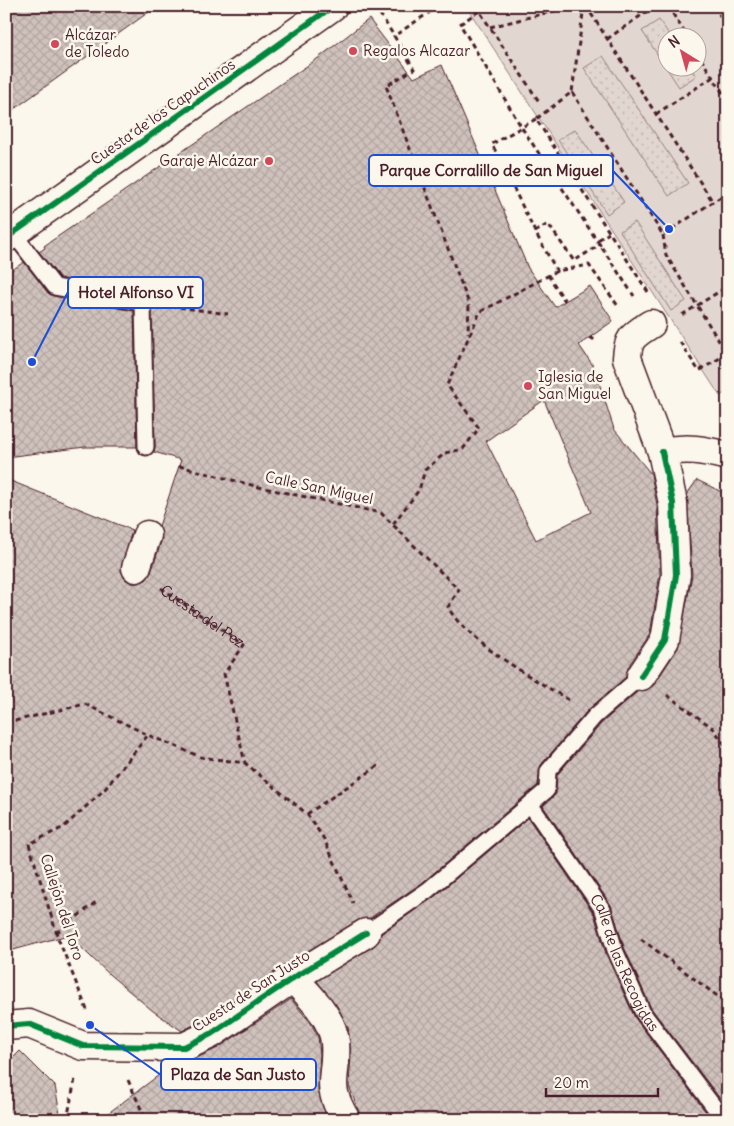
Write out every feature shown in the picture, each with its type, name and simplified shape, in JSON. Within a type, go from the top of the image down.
[{"type":"street","name":"Cuesta de los Capuchinos","points":[[9,235],[333,6]]},
{"type":"street","name":"Cuesta de San Justo","points":[[641,676],[665,640],[676,575],[673,503],[662,452],[627,358],[628,343],[660,314]]},
{"type":"street","points":[[662,452],[683,448],[700,449],[728,456]]},
{"type":"street","points":[[700,449],[706,461],[728,472]]},
{"type":"street","points":[[136,568],[147,535]]},
{"type":"street","name":"Cuesta de San Justo","points":[[99,1046],[184,1047],[190,1045],[211,1034],[293,978],[366,933]]},
{"type":"street","points":[[293,978],[327,1017],[335,1041],[332,1083],[335,1101],[346,1120]]},
{"type":"street","points":[[6,1026],[29,1024],[99,1046]]},
{"type":"lane","points":[[9,235],[55,287],[143,303],[146,447]]},
{"type":"lane","name":"Cuesta de San Justo","points":[[366,933],[428,890],[547,790],[548,771],[595,716],[641,676]]},
{"type":"lane","name":"Calle de las Recogidas","points":[[530,804],[603,910],[614,950],[643,1013],[724,1120]]},
{"type":"path","points":[[375,6],[414,69],[386,86],[469,304],[468,336]]},
{"type":"path","points":[[394,36],[439,6]]},
{"type":"path","points":[[476,6],[540,103]]},
{"type":"path","points":[[490,27],[574,6]]},
{"type":"path","points":[[585,6],[713,202]]},
{"type":"path","points":[[585,6],[572,92],[663,235],[666,255],[727,354],[699,371],[678,340]]},
{"type":"path","points":[[607,39],[655,6]]},
{"type":"path","points":[[668,6],[682,28]]},
{"type":"path","points":[[714,6],[728,28]]},
{"type":"path","points":[[479,11],[460,24],[522,128],[600,244],[660,314]]},
{"type":"path","points":[[706,66],[728,101]]},
{"type":"path","points":[[656,114],[713,77]]},
{"type":"path","points":[[557,271],[535,232],[492,144],[536,119],[572,92]]},
{"type":"path","points":[[536,119],[660,314]]},
{"type":"path","points":[[663,235],[728,192]]},
{"type":"path","points":[[724,195],[728,202]]},
{"type":"path","points":[[535,232],[548,224],[574,261],[600,244]]},
{"type":"path","points":[[598,240],[609,233]]},
{"type":"path","points":[[393,524],[419,490],[425,470],[445,453],[462,449],[480,428],[447,385],[480,312],[557,271],[589,265],[598,277]]},
{"type":"path","points":[[548,275],[565,301]]},
{"type":"path","points":[[660,314],[697,306],[728,286]]},
{"type":"path","points":[[143,303],[228,314]]},
{"type":"path","points":[[641,676],[713,728],[728,749]]},
{"type":"path","points":[[6,724],[85,704],[148,735],[201,757],[245,763],[307,814],[324,839],[366,933]]},
{"type":"path","points":[[307,814],[381,764]]},
{"type":"path","points":[[56,933],[96,902]]},
{"type":"path","points":[[603,910],[728,1004]]},
{"type":"path","points":[[67,1120],[99,1046]]},
{"type":"shaded area","points":[[466,6],[728,6],[728,391],[720,396]]},
{"type":"shaded area","points":[[659,20],[665,28],[656,28],[656,52],[642,31]]},
{"type":"shaded area","points":[[603,56],[688,183],[669,196],[584,68]]},
{"type":"shaded area","points":[[673,78],[693,78],[679,87]]},
{"type":"shaded area","points":[[575,129],[624,202],[607,214],[558,140]]},
{"type":"shaded area","points":[[635,222],[686,301],[671,311],[620,231]]},
{"type":"building","name":"Alcázar de Toledo","points":[[6,6],[157,6],[6,115]]},
{"type":"building","points":[[369,19],[414,78],[442,65],[528,268],[555,307],[590,286],[613,321],[579,345],[594,367],[614,429],[651,474],[657,505],[660,574],[650,634],[628,667],[626,677],[588,710],[541,765],[538,785],[422,883],[370,918],[358,920],[285,965],[203,1020],[182,1031],[153,1011],[110,975],[68,935],[6,952],[6,479],[132,530],[121,571],[125,579],[131,583],[139,583],[146,580],[151,573],[162,539],[159,526],[181,460],[154,452],[151,298],[145,294],[60,278],[39,252],[45,248],[44,246],[317,59]],"holes":[[[544,400],[591,512],[536,540],[486,441]]]},
{"type":"building","points":[[24,262],[48,293],[53,296],[134,311],[137,447],[85,447],[6,457],[6,274]]},
{"type":"building","points":[[697,480],[728,495],[728,1109],[651,1008],[624,947],[611,905],[543,806],[556,794],[557,775],[602,723],[638,691],[647,690],[654,685],[678,648],[692,575],[687,494]]},
{"type":"building","points":[[528,818],[594,914],[606,954],[635,1018],[712,1120],[362,1120],[349,1086],[351,1054],[348,1027],[337,1006],[317,981],[374,946],[379,941],[381,934],[434,897]]},
{"type":"building","points":[[291,999],[311,1023],[318,1037],[320,1054],[318,1091],[328,1120],[99,1120],[175,1063],[190,1061],[218,1048]]},
{"type":"building","points":[[20,1051],[55,1086],[61,1120],[6,1120],[6,1065]]},
{"type":"cycle path","points":[[6,238],[333,6]]},
{"type":"cycle path","points":[[641,676],[665,640],[676,575],[673,503],[662,452]]},
{"type":"cycle path","points":[[6,1026],[29,1024],[83,1046],[184,1047],[211,1034],[293,978],[366,933]]},
{"type":"place","name":"Alcázar de Toledo","points":[[55,44]]},
{"type":"place","name":"Regalos Alcazar","points":[[353,51]]},
{"type":"place","name":"Garaje Alcázar","points":[[269,161]]},
{"type":"place","name":"Parque Corralillo de San Miguel","points":[[669,229]]},
{"type":"place","name":"Hotel Alfonso VI","points":[[32,362]]},
{"type":"place","name":"Iglesia de San Miguel","points":[[528,386]]},
{"type":"place","name":"Plaza de San Justo","points":[[90,1025]]}]
